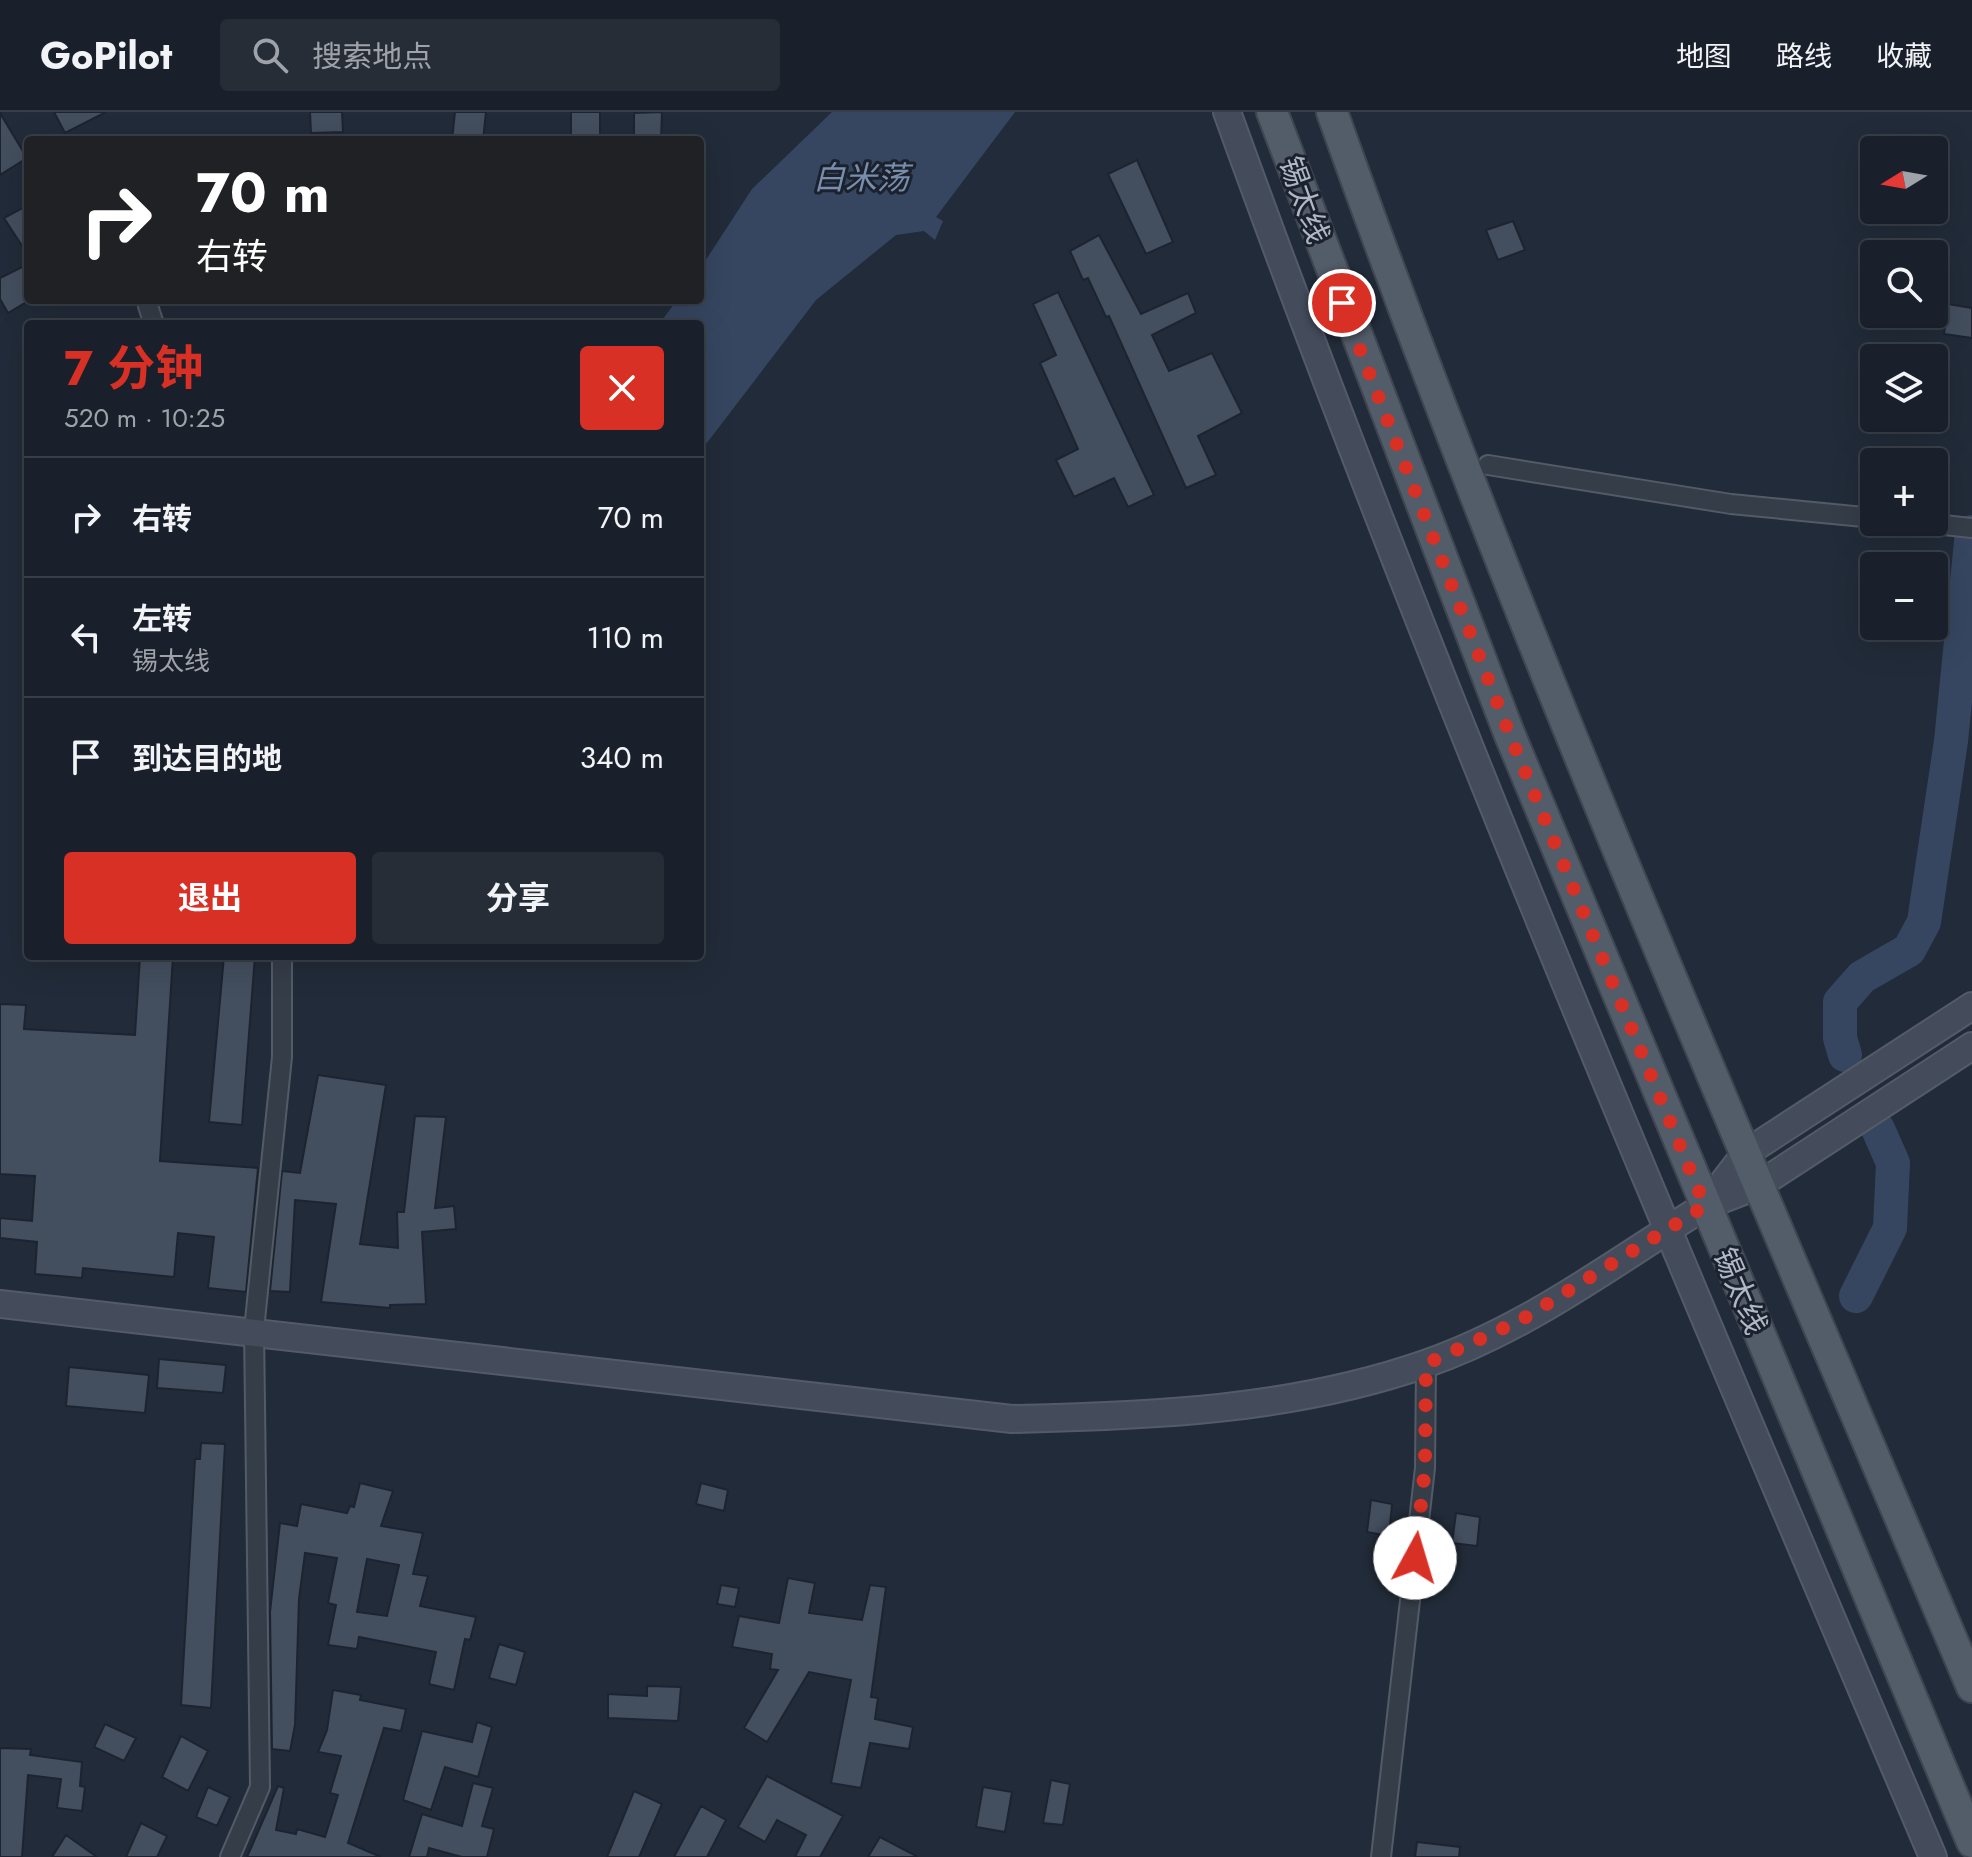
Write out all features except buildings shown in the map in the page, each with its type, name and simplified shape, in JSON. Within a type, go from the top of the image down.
[{"type":"main road","points":[[1227,112],[1281,261],[1470,749],[1933,1857]]},
{"type":"main road","name":"锡太线","points":[[1272,112],[1509,733],[1972,1842]]},
{"type":"main road","name":"锡太线","points":[[1332,112],[1387,267],[1572,745],[1972,1687]]},
{"type":"main road","points":[[1705,1206],[1746,1153],[1972,1006]]},
{"type":"main road","points":[[0,1304],[254,1330],[535,1366],[1012,1419],[1127,1416],[1238,1407],[1335,1389],[1426,1364],[1521,1320],[1705,1206],[1759,1185],[1972,1046]]},
{"type":"street","points":[[148,306],[153,320]]},
{"type":"street","points":[[1488,465],[1731,504],[1860,517]]},
{"type":"street","points":[[1948,525],[1972,528]]},
{"type":"street","points":[[230,1857],[260,1787],[254,1330],[282,1057],[282,960]]},
{"type":"street","points":[[1381,1857],[1425,1468],[1426,1364]]},
{"type":"water","name":"白米荡","points":[[832,112],[1015,112],[936,217],[943,221],[935,240],[924,231],[896,235],[816,300],[704,447],[704,320],[662,320],[674,304],[704,304],[704,263],[752,189]]},
{"type":"waterway","points":[[1845,1055],[1840,1038],[1840,1002],[1862,977],[1909,950],[1924,922],[1951,741],[1972,532]]},
{"type":"waterway","points":[[1856,1296],[1890,1228],[1893,1163],[1878,1129]]},
{"type":"route","points":[[1342,303],[1509,733],[1705,1206],[1596,1277],[1521,1320],[1426,1364],[1425,1468],[1415,1558]]}]
